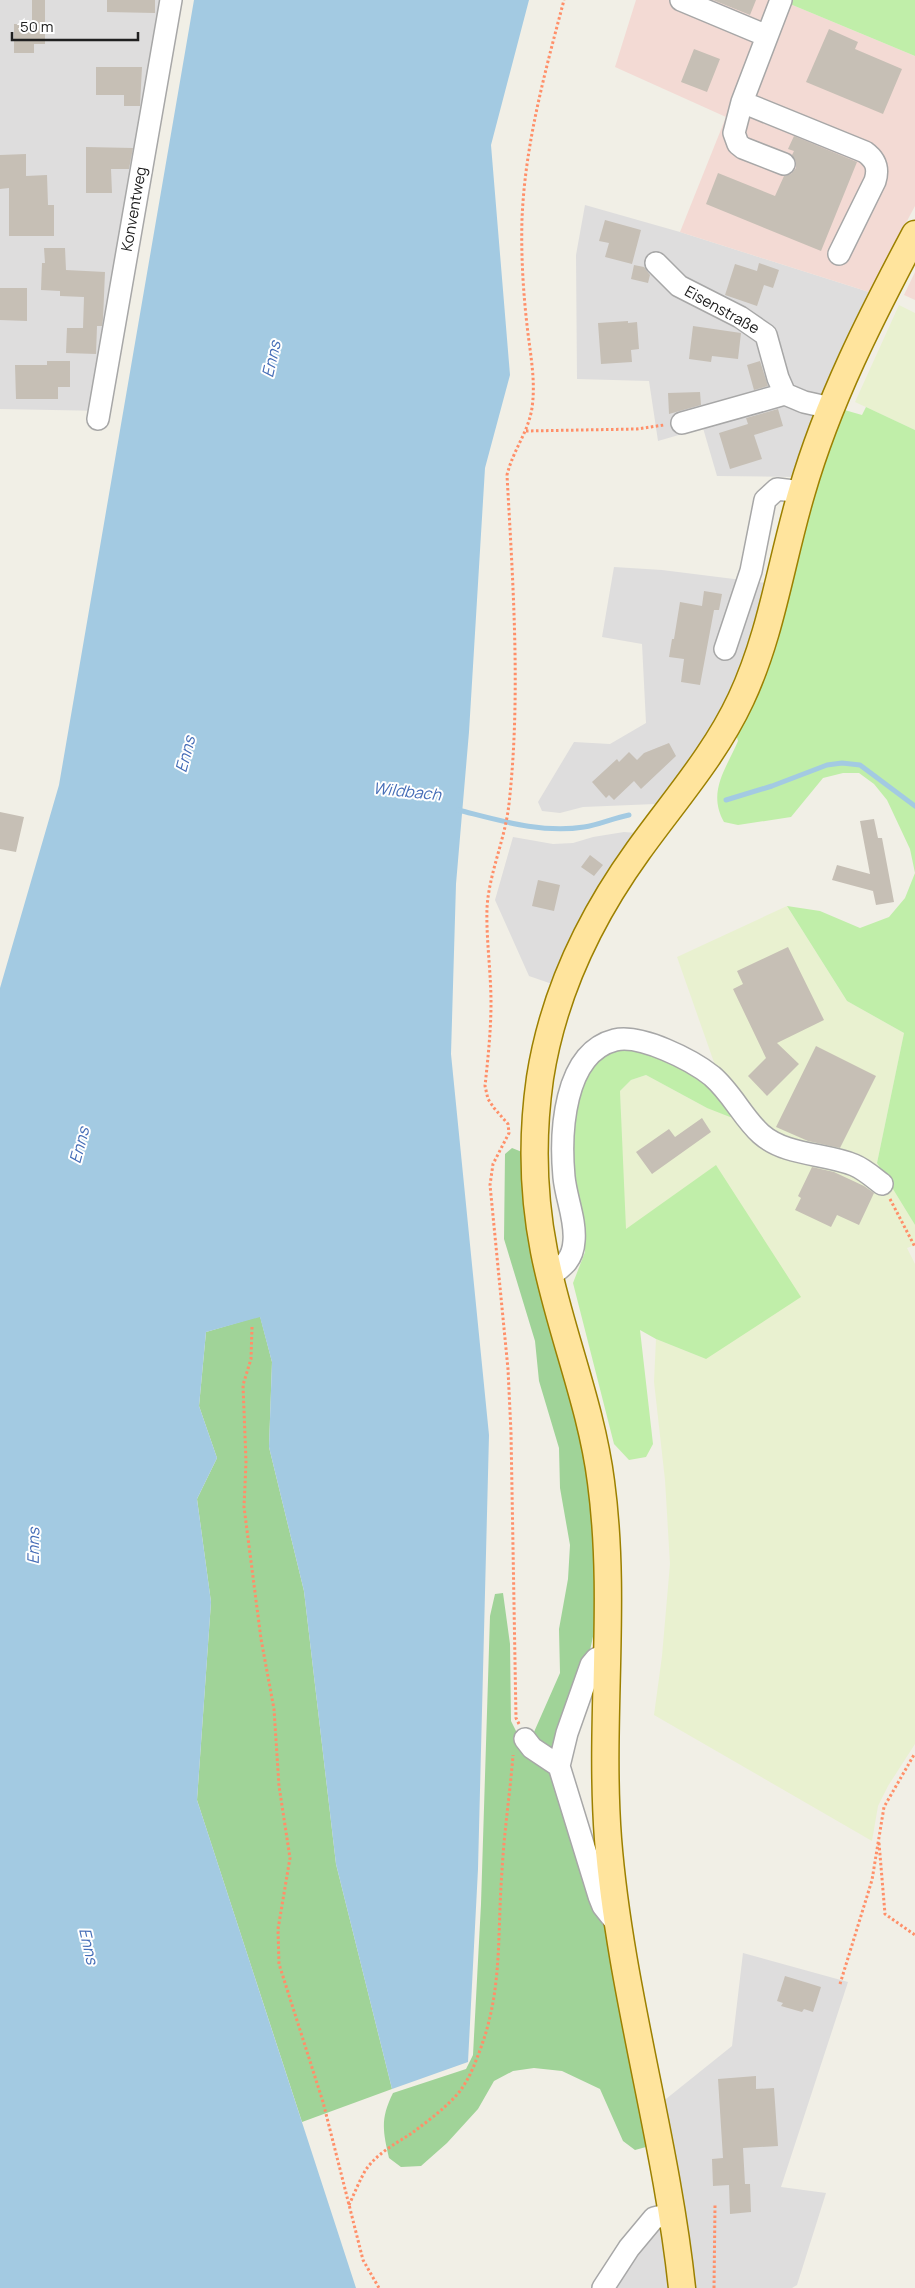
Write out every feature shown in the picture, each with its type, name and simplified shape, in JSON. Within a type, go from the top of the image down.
[{"type":"main road","points":[[682,2288],[671,2214],[618,1925],[608,1837],[605,1714],[608,1580],[606,1513],[598,1457],[583,1393],[550,1276],[537,1207],[536,1121],[547,1040],[560,998],[589,929],[609,893],[720,739],[741,700],[760,650],[802,492],[831,408],[872,316],[915,234]]},
{"type":"street","name":"Konventweg","points":[[98,419],[171,0]]},
{"type":"street","points":[[681,0],[767,36]]},
{"type":"street","points":[[782,0],[744,98],[734,133],[738,144],[784,164]]},
{"type":"street","points":[[744,98],[865,152],[874,160],[878,169],[875,181],[839,254]]},
{"type":"street","name":"Eisenstraße","points":[[656,263],[679,286],[740,317],[766,335],[778,378],[785,394]]},
{"type":"street","points":[[682,423],[785,394],[804,402],[831,408]]},
{"type":"street","points":[[725,649],[751,571],[766,500],[778,489],[802,492]]},
{"type":"street","points":[[550,1276],[566,1265],[572,1254],[575,1239],[564,1178],[565,1125],[571,1085],[582,1062],[592,1050],[604,1043],[621,1039],[644,1042],[687,1061],[712,1076],[731,1096],[761,1134],[778,1144],[854,1165],[882,1184]]},
{"type":"street","points":[[606,1654],[596,1659],[591,1665],[567,1733],[559,1766],[599,1896],[603,1906],[618,1925]]},
{"type":"street","points":[[518,1738],[559,1766]]},
{"type":"street","points":[[603,2288],[628,2248],[654,2218],[671,2214]]},
{"type":"path","points":[[349,2206],[366,2170],[373,2162],[445,2106],[460,2090],[474,2065],[486,2033],[495,1999],[502,1871],[518,1738],[508,1369],[490,1185],[492,1164],[509,1133],[508,1124],[488,1099],[485,1086],[491,1004],[487,909],[489,892],[504,839],[509,804],[516,638],[507,475],[512,455],[526,431],[532,408],[534,379],[522,270],[525,168],[537,105],[564,0]]},
{"type":"path","points":[[526,431],[637,429],[682,423]]},
{"type":"path","points":[[882,1184],[915,1247]]},
{"type":"path","points":[[252,1327],[251,1359],[243,1385],[246,1462],[244,1506],[261,1639],[274,1709],[279,1786],[290,1858],[278,1929],[279,1964],[322,2102],[364,2260],[379,2288]]},
{"type":"path","points":[[516,1718],[518,1738]]},
{"type":"path","points":[[840,1984],[872,1880],[884,1807],[915,1753]]},
{"type":"path","points":[[879,1837],[885,1914],[915,1935]]},
{"type":"path","points":[[714,2288],[715,2205]]},
{"type":"shaded area","points":[[0,0],[176,0],[105,411],[0,409]]},
{"type":"shaded area","points":[[636,0],[774,0],[790,4],[915,56],[915,206],[869,292],[680,232],[726,117],[615,67]]},
{"type":"shaded area","points":[[585,205],[680,232],[869,292],[825,395],[795,477],[717,476],[703,428],[658,441],[649,381],[577,379],[576,255]]},
{"type":"shaded area","points":[[915,272],[915,300],[904,295]]},
{"type":"shaded area","points":[[614,567],[662,570],[767,583],[749,655],[694,759],[655,804],[583,807],[560,813],[542,811],[538,802],[574,742],[610,744],[646,723],[642,644],[602,637]]},
{"type":"shaded area","points":[[624,832],[637,833],[555,985],[529,976],[495,900],[513,837],[553,844],[573,843],[593,837]]},
{"type":"shaded area","points":[[743,1953],[848,1982],[781,2187],[826,2193],[797,2285],[792,2288],[693,2288],[661,2103],[732,2046]]},
{"type":"shaded area","points":[[657,2227],[663,2228],[672,2288],[611,2288]]},
{"type":"green space","points":[[791,0],[915,0],[915,56],[790,4]]},
{"type":"green space","points":[[899,305],[915,313],[915,430],[855,402]]},
{"type":"green space","points":[[866,407],[915,430],[915,873],[910,849],[887,800],[874,784],[859,773],[843,773],[823,778],[791,817],[738,825],[724,822],[717,801],[720,781],[738,741],[735,730],[773,654],[807,508],[841,409],[862,415]]},
{"type":"green space","points":[[915,873],[915,1225],[877,1163],[904,1033],[847,1001],[787,906],[820,911],[860,928],[889,917],[905,898]]},
{"type":"green space","points":[[787,906],[847,1001],[904,1033],[877,1163],[915,1225],[915,1245],[907,1248],[915,1264],[915,1744],[888,1786],[878,1806],[872,1841],[654,1715],[662,1656],[670,1564],[665,1480],[654,1382],[656,1339],[706,1359],[624,1231],[620,1091],[631,1080],[646,1075],[707,1108],[716,1068],[677,957]]},
{"type":"green space","points":[[616,1044],[696,1069],[735,1115],[730,1117],[707,1108],[646,1075],[631,1080],[620,1091],[626,1229],[716,1165],[801,1297],[706,1359],[656,1339],[640,1330],[653,1444],[646,1457],[629,1460],[614,1444],[573,1283],[585,1252],[569,1152],[581,1077]]},
{"type":"green space","points":[[512,1148],[522,1152],[525,1175],[584,1441],[595,1519],[595,1627],[588,1660],[554,1756],[534,1740],[534,1732],[560,1673],[559,1629],[568,1579],[570,1545],[560,1488],[559,1448],[539,1381],[535,1341],[504,1239],[505,1154]]},
{"type":"green space","points":[[260,1316],[272,1362],[269,1447],[304,1591],[336,1864],[392,2089],[302,2122],[197,1800],[211,1602],[197,1499],[217,1458],[199,1406],[206,1332]]},
{"type":"green space","points":[[503,1593],[510,1644],[511,1721],[519,1737],[554,1765],[608,1928],[646,2147],[635,2150],[623,2141],[600,2089],[562,2071],[534,2068],[513,2071],[494,2081],[478,2109],[447,2143],[421,2166],[401,2167],[389,2158],[384,2132],[384,2118],[393,2093],[466,2069],[473,2055],[481,1904],[490,1616],[495,1594]]},
{"type":"water","name":"Enns","points":[[194,0],[529,0],[491,145],[510,375],[485,468],[469,732],[456,884],[451,1054],[489,1435],[478,1869],[468,2062],[392,2089],[336,1864],[304,1591],[269,1447],[272,1362],[260,1317],[206,1332],[199,1406],[217,1458],[197,1499],[211,1602],[197,1800],[356,2288],[0,2288],[0,988],[59,785]]},
{"type":"building","points":[[32,0],[45,0],[45,44],[34,44],[34,53],[14,53],[14,24],[32,24]]},
{"type":"building","points":[[107,0],[155,0],[155,13],[107,12]]},
{"type":"building","points":[[713,0],[756,0],[750,15]]},
{"type":"building","points":[[829,29],[858,42],[855,49],[902,69],[883,114],[806,82]]},
{"type":"building","points":[[694,49],[720,59],[707,92],[681,82]]},
{"type":"building","points":[[96,67],[142,67],[140,106],[124,106],[124,95],[96,95]]},
{"type":"building","points":[[794,136],[857,162],[821,251],[706,204],[718,173],[775,196],[784,176],[791,174],[796,168],[796,162],[792,155],[794,151],[788,149]]},
{"type":"building","points":[[86,147],[133,148],[129,169],[111,169],[112,193],[86,193]]},
{"type":"building","points":[[26,154],[26,176],[47,175],[48,205],[54,205],[54,236],[9,236],[9,188],[0,189],[0,155]]},
{"type":"building","points":[[605,220],[641,230],[632,264],[605,257],[609,243],[599,241]]},
{"type":"building","points":[[44,248],[65,248],[66,270],[105,272],[103,319],[102,326],[97,326],[96,354],[66,353],[67,328],[83,328],[84,297],[60,296],[60,291],[41,290],[42,263],[45,263]]},
{"type":"building","points":[[759,263],[779,270],[773,288],[764,285],[757,306],[725,295],[735,264],[757,271]]},
{"type":"building","points":[[634,265],[644,267],[650,275],[648,283],[631,279]]},
{"type":"building","points":[[0,288],[27,288],[27,321],[0,320]]},
{"type":"building","points":[[628,321],[628,323],[637,322],[639,349],[631,350],[632,362],[601,364],[598,323]]},
{"type":"building","points":[[693,326],[741,333],[738,359],[712,356],[711,362],[689,359]]},
{"type":"building","points":[[47,361],[70,361],[70,387],[58,387],[58,399],[16,399],[15,365],[47,365]]},
{"type":"building","points":[[760,361],[768,386],[754,390],[747,365]]},
{"type":"building","points":[[700,392],[701,405],[669,414],[668,393]]},
{"type":"building","points":[[778,409],[783,426],[754,435],[762,459],[730,469],[719,433],[748,424],[746,418]]},
{"type":"building","points":[[704,591],[722,594],[719,610],[714,610],[700,685],[681,682],[684,659],[669,657],[680,602],[702,606]]},
{"type":"building","points":[[669,743],[676,756],[641,789],[634,781],[614,800],[609,795],[606,798],[592,782],[617,759],[619,762],[629,752],[637,760],[644,753]]},
{"type":"building","points":[[0,812],[24,817],[16,852],[0,849]]},
{"type":"building","points":[[874,819],[878,838],[882,838],[894,902],[876,905],[873,891],[832,880],[837,865],[870,874],[860,821]]},
{"type":"building","points":[[590,855],[603,865],[594,876],[581,867]]},
{"type":"building","points":[[538,880],[560,885],[554,911],[532,906]]},
{"type":"building","points":[[788,947],[824,1020],[777,1043],[799,1064],[767,1096],[748,1076],[766,1058],[733,989],[743,984],[737,971]]},
{"type":"building","points":[[816,1046],[876,1076],[840,1148],[808,1141],[776,1127]]},
{"type":"building","points":[[702,1118],[711,1132],[652,1174],[636,1152],[669,1129],[675,1137]]},
{"type":"building","points":[[812,1167],[834,1172],[864,1186],[874,1193],[859,1225],[837,1215],[831,1227],[795,1210],[801,1198],[798,1196]]},
{"type":"building","points":[[785,1976],[821,1987],[813,2012],[804,2009],[802,2012],[781,2006],[783,2003],[777,2001]]},
{"type":"building","points":[[756,2076],[756,2089],[774,2088],[778,2146],[743,2148],[745,2184],[750,2184],[751,2212],[730,2214],[729,2185],[713,2186],[712,2159],[723,2158],[718,2079]]},
{"type":"waterway","name":"Wildbach","points":[[726,800],[772,786],[827,765],[842,763],[860,765],[915,806]]},
{"type":"waterway","name":"Wildbach","points":[[458,810],[504,822],[552,829],[590,826],[629,815]]}]
